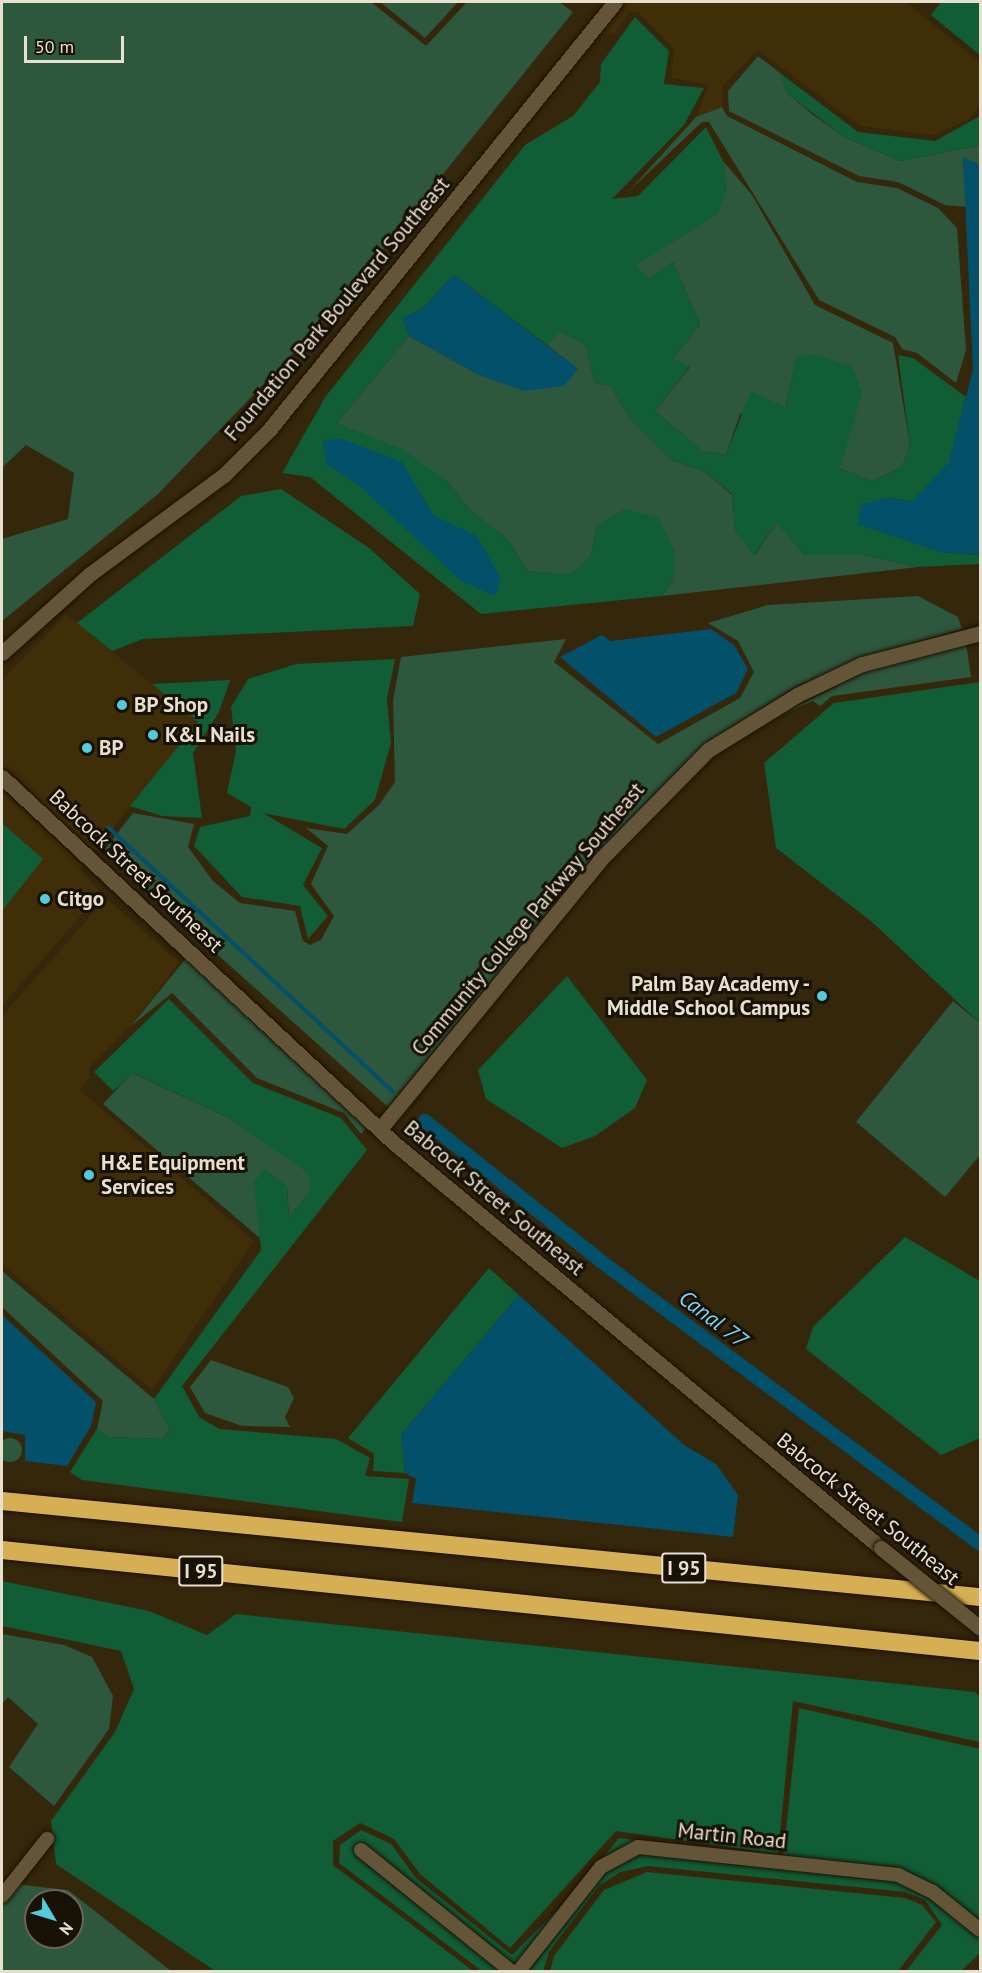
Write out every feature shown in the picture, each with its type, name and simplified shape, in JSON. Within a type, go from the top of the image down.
[{"type":"highway","name":"I 95","points":[[2,1501],[981,1597]]},
{"type":"highway","name":"I 95","points":[[2,1550],[981,1652]]},
{"type":"street","name":"Foundation Park Boulevard Southeast","points":[[2,653],[90,574],[224,475],[269,430],[615,2]]},
{"type":"street","name":"Community College Parkway Southeast","points":[[380,1129],[600,860],[708,750],[797,694],[862,664],[981,633]]},
{"type":"street","name":"Babcock Street Southeast","points":[[2,777],[380,1129],[881,1548],[981,1628]]},
{"type":"street","points":[[2,1896],[47,1839]]},
{"type":"street","name":"Martin Road","points":[[518,1971],[601,1867],[638,1847],[898,1875],[933,1892],[981,1930]]},
{"type":"street","points":[[361,1850],[512,1971]]},
{"type":"shaded area","points":[[625,2],[906,2],[980,63],[980,107],[968,120],[933,135],[860,126],[758,50],[723,86],[722,107],[696,117],[709,85],[671,78],[674,49],[638,12],[630,12],[614,34],[600,33]]},
{"type":"shaded area","points":[[66,614],[198,722],[80,869],[101,893],[2,1006],[2,911],[43,859],[2,823],[2,680]]},
{"type":"shaded area","name":"H&E Equipment Services","points":[[106,898],[179,962],[131,1026],[89,1068],[90,1077],[80,1090],[254,1241],[152,1390],[2,1264],[2,1016]]},
{"type":"green space","points":[[2,2],[371,2],[426,46],[467,2],[559,2],[573,12],[331,314],[158,494],[2,621],[2,539],[68,519],[74,473],[26,445],[2,468]]},
{"type":"green space","points":[[380,2],[458,2],[425,38]]},
{"type":"green space","points":[[941,2],[980,2],[980,55],[931,15]]},
{"type":"green space","points":[[635,17],[669,51],[664,84],[704,88],[684,125],[612,199],[638,196],[706,127],[723,161],[726,191],[718,214],[636,265],[648,279],[673,262],[700,324],[673,359],[690,366],[655,411],[702,451],[726,455],[751,391],[785,407],[797,357],[813,354],[852,366],[862,393],[840,468],[872,481],[902,467],[910,445],[898,355],[913,358],[966,397],[949,463],[912,502],[890,498],[940,552],[980,555],[980,564],[918,567],[864,555],[804,555],[777,522],[754,555],[735,530],[732,494],[705,472],[673,461],[629,417],[611,386],[594,383],[586,345],[559,332],[547,345],[454,275],[421,310],[403,318],[409,336],[337,423],[402,449],[445,479],[471,511],[507,539],[528,571],[570,574],[591,556],[598,524],[625,509],[658,518],[675,552],[674,580],[662,596],[481,614],[310,477],[282,473],[326,396],[525,145],[573,116],[600,82],[601,64]]},
{"type":"green space","points":[[758,56],[780,73],[788,94],[812,114],[844,137],[900,161],[980,145],[980,165],[963,158],[966,207],[945,205],[898,182],[859,176],[729,111],[728,91]]},
{"type":"green space","points":[[780,73],[858,132],[935,141],[980,116],[980,145],[900,161],[844,137],[788,94]]},
{"type":"green space","points":[[722,107],[727,116],[857,182],[897,188],[938,208],[957,228],[966,350],[956,383],[917,353],[902,349],[895,337],[819,300],[709,122],[702,122],[629,191],[696,117]]},
{"type":"green space","points":[[723,161],[752,195],[815,305],[893,343],[910,445],[902,467],[872,481],[840,468],[797,357],[785,407],[740,414],[726,455],[702,451],[655,411],[690,367],[673,359],[700,324],[673,262],[648,279],[635,266],[726,191]]},
{"type":"green space","points":[[559,331],[586,345],[594,383],[611,386],[629,417],[673,461],[705,472],[732,495],[735,530],[755,555],[777,522],[804,555],[864,555],[918,567],[662,596],[674,580],[598,524],[591,556],[570,575],[528,571],[507,539],[471,511],[445,479],[337,423],[409,336],[479,375],[578,369],[547,345]]},
{"type":"green space","points":[[281,489],[369,548],[420,594],[413,626],[143,639],[112,651],[77,623],[241,496]]},
{"type":"green space","points":[[918,596],[958,617],[962,629],[859,658],[793,688],[704,744],[594,855],[388,1107],[103,852],[133,813],[194,824],[188,847],[213,881],[240,903],[295,911],[303,941],[310,945],[321,940],[334,916],[311,884],[328,846],[306,828],[347,834],[379,805],[395,782],[393,700],[401,657],[566,639],[554,662],[658,744],[740,698],[754,672],[738,641],[708,623],[768,605]]},
{"type":"green space","points":[[966,643],[971,677],[832,696],[820,706],[813,701],[772,719],[866,671]]},
{"type":"green space","points":[[395,659],[387,699],[391,743],[375,800],[344,829],[263,813],[322,848],[303,885],[328,916],[308,939],[300,906],[242,897],[194,846],[200,827],[250,816],[251,807],[227,793],[236,751],[231,707],[248,679],[296,664]]},
{"type":"green space","points":[[230,680],[219,712],[193,753],[202,818],[162,816],[130,806],[198,722],[152,684]]},
{"type":"green space","points":[[980,682],[980,1023],[872,922],[776,848],[764,763],[834,703]]},
{"type":"green space","points":[[2,823],[43,859],[2,911]]},
{"type":"green space","points":[[188,956],[367,1127],[361,1134],[344,1113],[257,1078],[172,993],[131,1026]]},
{"type":"green space","points":[[567,976],[647,1080],[635,1108],[595,1136],[562,1148],[486,1099],[478,1070]]},
{"type":"green space","points":[[169,999],[253,1083],[341,1118],[367,1150],[182,1386],[200,1418],[220,1429],[336,1439],[370,1458],[365,1476],[409,1479],[402,1522],[82,1480],[70,1472],[97,1429],[109,1437],[162,1439],[170,1431],[154,1399],[261,1250],[254,1182],[264,1169],[287,1187],[289,1217],[309,1193],[309,1174],[229,1118],[133,1073],[113,1091],[94,1072]]},
{"type":"green space","points":[[953,1001],[980,1023],[980,1155],[945,1197],[856,1122]]},
{"type":"green space","points":[[132,1073],[229,1118],[290,1159],[310,1174],[309,1193],[289,1217],[287,1187],[264,1169],[261,1239],[103,1104]]},
{"type":"green space","points":[[905,1237],[980,1281],[980,1438],[941,1455],[806,1349],[813,1327]]},
{"type":"green space","points":[[489,1268],[519,1295],[401,1435],[405,1473],[373,1471],[374,1454],[348,1438]]},
{"type":"green space","points":[[2,1271],[154,1399],[170,1430],[162,1439],[109,1437],[97,1429],[103,1401],[2,1307]]},
{"type":"green space","points":[[211,1360],[288,1387],[294,1398],[285,1417],[290,1427],[242,1426],[205,1413],[190,1387]]},
{"type":"green space","points":[[10,1438],[15,1439],[21,1445],[21,1455],[15,1461],[10,1462],[5,1461],[-1,1455],[-2,1450],[-1,1445],[5,1439]]},
{"type":"green space","points":[[2,1581],[149,1611],[207,1635],[236,1614],[975,1692],[980,1697],[980,1742],[793,1701],[778,1854],[616,1831],[510,1948],[420,1874],[394,1839],[360,1823],[333,1841],[333,1865],[473,1971],[215,1971],[56,1864],[51,1821],[115,1732],[134,1689],[121,1651],[2,1626]]},
{"type":"green space","points":[[2,1634],[64,1645],[92,1657],[113,1696],[109,1729],[54,1806],[9,1767],[38,1724],[8,1697],[2,1704]]},
{"type":"green space","points":[[799,1708],[980,1749],[980,1953],[961,1971],[906,1971],[942,1925],[925,1900],[905,1892],[648,1866],[620,1872],[599,1886],[549,1952],[543,1971],[482,1971],[339,1863],[340,1845],[361,1830],[391,1844],[416,1878],[512,1955],[571,1896],[619,1838],[783,1858]]},
{"type":"green space","points":[[647,1872],[905,1898],[922,1905],[936,1922],[898,1971],[550,1971],[554,1956],[604,1890]]},
{"type":"green space","points":[[14,1884],[59,1889],[24,1889],[24,1949],[84,1949],[84,1903],[171,1971],[2,1971],[2,1897]]},
{"type":"water","points":[[963,157],[980,165],[980,555],[940,552],[858,524],[861,504],[890,498],[912,502],[949,462],[973,370]]},
{"type":"water","points":[[454,275],[578,369],[564,386],[524,391],[479,375],[409,336],[403,318],[421,310]]},
{"type":"water","points":[[341,439],[402,462],[434,516],[477,536],[501,579],[495,596],[461,581],[360,486],[326,464],[323,440]]},
{"type":"water","points":[[711,629],[734,645],[748,669],[736,693],[656,737],[560,657],[602,635],[611,641]]},
{"type":"water","points":[[519,1295],[684,1445],[716,1464],[738,1495],[733,1537],[412,1503],[416,1479],[405,1473],[401,1435]]},
{"type":"water","points":[[2,1315],[96,1402],[91,1426],[67,1466],[25,1461],[25,1435],[2,1431]]},
{"type":"waterway","points":[[108,827],[393,1092]]},
{"type":"waterway","name":"Canal 77","points":[[425,1121],[602,1262],[980,1544]]},
{"type":"place","name":"BP Shop","points":[[122,705]]},
{"type":"place","name":"K&L Nails","points":[[153,735]]},
{"type":"place","name":"BP","points":[[87,748]]},
{"type":"place","name":"Citgo","points":[[45,899]]},
{"type":"place","name":"Palm Bay Academy - Middle School Campus","points":[[822,996]]},
{"type":"place","name":"H&E Equipment Services","points":[[89,1175]]}]
